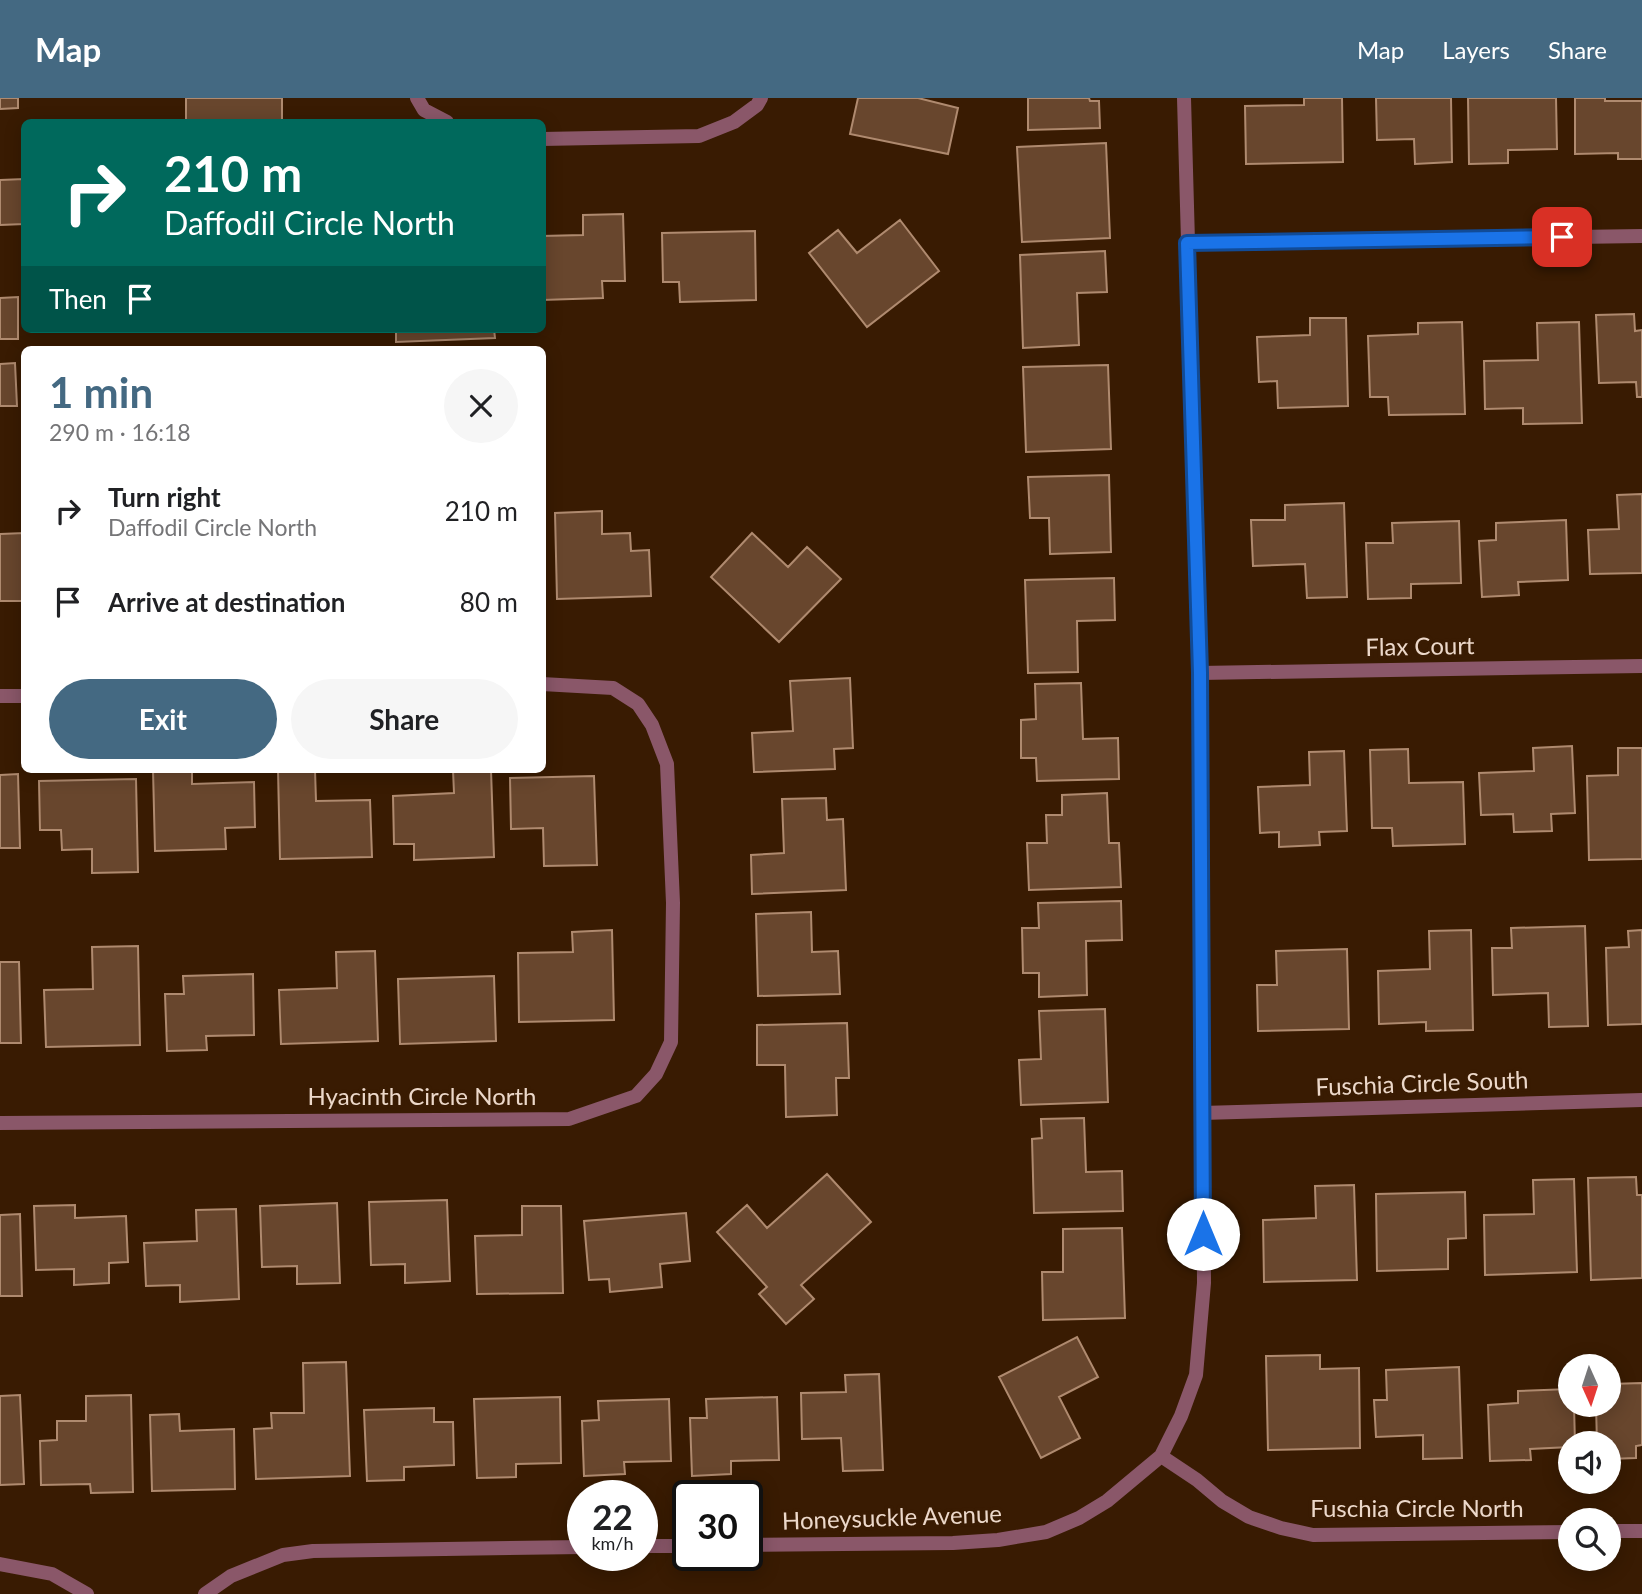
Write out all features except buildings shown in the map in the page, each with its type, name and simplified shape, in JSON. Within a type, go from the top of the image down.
[{"type":"street","points":[[417,98],[424,110],[441,119]]},
{"type":"street","points":[[546,139],[699,136],[734,122],[757,105],[761,98]]},
{"type":"street","name":"Honeysuckle Avenue","points":[[763,1545],[953,1543],[998,1540],[1046,1532],[1079,1518],[1107,1501],[1161,1456],[1181,1416],[1196,1375],[1204,1283],[1200,673],[1184,98]]},
{"type":"street","points":[[1187,243],[1642,236]]},
{"type":"street","name":"Flax Court","points":[[1200,673],[1642,666]]},
{"type":"street","name":"Hyacinth Circle North","points":[[0,1123],[569,1119],[636,1096],[656,1073],[671,1042],[673,903],[667,764],[652,725],[638,704],[613,688],[546,684]]},
{"type":"street","points":[[0,696],[21,696]]},
{"type":"street","name":"Fuschia Circle South","points":[[1202,1113],[1642,1100]]},
{"type":"street","name":"Fuschia Circle North","points":[[1161,1456],[1222,1501],[1250,1517],[1281,1528],[1314,1535],[1558,1532]]},
{"type":"street","points":[[1621,1531],[1642,1531]]},
{"type":"street","points":[[205,1594],[230,1576],[283,1555],[313,1551],[567,1547]]},
{"type":"street","points":[[0,1564],[51,1574],[87,1594]]},
{"type":"route","points":[[1203,1234],[1200,673],[1187,243],[1562,237]]}]
